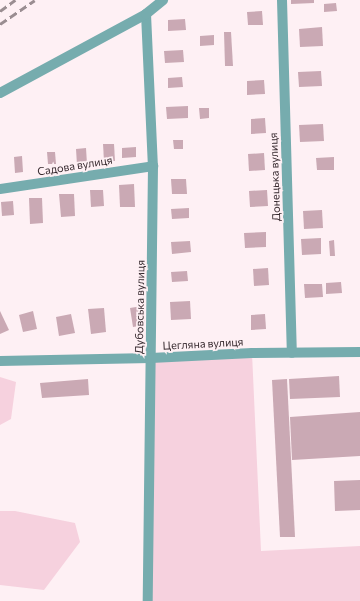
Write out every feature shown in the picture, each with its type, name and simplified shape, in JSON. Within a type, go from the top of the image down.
[{"type":"street","points":[[0,93],[146,14],[164,0]]},
{"type":"street","name":"Донецька вулиця","points":[[282,0],[292,353]]},
{"type":"street","name":"Дубовська вулиця","points":[[146,14],[153,166],[148,601]]},
{"type":"street","name":"Садова вулиця","points":[[0,189],[153,166]]},
{"type":"street","name":"Цегляна вулиця","points":[[0,360],[151,358],[360,352]]},
{"type":"shaded area","points":[[252,353],[261,551],[360,546],[360,601],[148,601],[151,358]]},
{"type":"shaded area","points":[[0,377],[16,382],[11,419],[0,425]]},
{"type":"shaded area","points":[[0,511],[15,511],[75,523],[80,542],[44,590],[0,585]]},
{"type":"building","points":[[291,0],[314,0],[314,3],[291,4]]},
{"type":"building","points":[[336,3],[337,11],[324,12],[324,4]]},
{"type":"building","points":[[262,11],[263,25],[248,25],[247,12]]},
{"type":"building","points":[[185,19],[186,30],[168,31],[168,20]]},
{"type":"building","points":[[322,27],[323,46],[300,47],[299,29]]},
{"type":"building","points":[[224,32],[231,32],[233,66],[225,66]]},
{"type":"building","points":[[214,35],[214,45],[200,46],[200,36]]},
{"type":"building","points":[[183,50],[184,62],[165,63],[164,51]]},
{"type":"building","points":[[321,71],[322,86],[299,87],[298,72]]},
{"type":"building","points":[[182,77],[183,87],[168,88],[168,78]]},
{"type":"building","points":[[264,80],[265,94],[247,95],[247,81]]},
{"type":"building","points":[[188,106],[188,118],[167,119],[166,107]]},
{"type":"building","points":[[199,108],[209,108],[209,118],[200,119]]},
{"type":"building","points":[[265,118],[266,133],[251,134],[251,119]]},
{"type":"building","points":[[323,124],[324,141],[300,142],[299,125]]},
{"type":"building","points":[[173,140],[183,140],[183,149],[174,149]]},
{"type":"building","points":[[103,144],[114,144],[115,161],[104,161]]},
{"type":"building","points":[[136,147],[136,157],[122,158],[122,148]]},
{"type":"building","points":[[86,148],[87,164],[77,165],[76,149]]},
{"type":"building","points":[[47,152],[55,152],[56,164],[48,164]]},
{"type":"building","points":[[264,153],[265,170],[249,171],[248,154]]},
{"type":"building","points":[[22,156],[23,172],[15,173],[14,157]]},
{"type":"building","points":[[334,157],[334,170],[317,170],[316,158]]},
{"type":"building","points":[[171,179],[186,179],[187,194],[172,194]]},
{"type":"building","points":[[134,184],[135,207],[120,207],[119,185]]},
{"type":"building","points":[[90,190],[103,190],[104,206],[91,207]]},
{"type":"building","points":[[267,190],[268,206],[250,207],[249,191]]},
{"type":"building","points":[[59,194],[74,194],[75,216],[61,217]]},
{"type":"building","points":[[29,198],[42,198],[43,223],[30,224]]},
{"type":"building","points":[[13,201],[14,215],[2,216],[1,202]]},
{"type":"building","points":[[189,208],[189,218],[172,219],[171,209]]},
{"type":"building","points":[[322,210],[323,228],[304,229],[303,211]]},
{"type":"building","points":[[266,232],[266,247],[245,248],[244,233]]},
{"type":"building","points":[[321,238],[321,254],[302,255],[301,239]]},
{"type":"building","points":[[334,240],[335,256],[330,256],[329,241]]},
{"type":"building","points":[[190,241],[191,252],[172,254],[171,242]]},
{"type":"building","points":[[268,268],[269,285],[254,286],[253,269]]},
{"type":"building","points":[[187,271],[188,281],[172,282],[171,272]]},
{"type":"building","points":[[341,282],[342,293],[326,294],[326,283]]},
{"type":"building","points":[[304,284],[322,284],[323,297],[305,298]]},
{"type":"building","points":[[190,301],[191,319],[171,320],[170,302]]},
{"type":"building","points":[[142,306],[145,325],[133,327],[130,308]]},
{"type":"building","points":[[104,308],[106,332],[91,334],[88,309]]},
{"type":"building","points":[[0,311],[9,330],[0,334]]},
{"type":"building","points":[[33,311],[37,329],[23,332],[19,315]]},
{"type":"building","points":[[71,314],[75,333],[59,336],[56,317]]},
{"type":"building","points":[[265,314],[266,329],[251,330],[251,315]]},
{"type":"building","points":[[339,376],[340,397],[290,399],[289,379]]},
{"type":"building","points":[[88,379],[89,395],[42,398],[40,383]]},
{"type":"building","points":[[287,379],[295,537],[280,537],[272,380]]},
{"type":"building","points":[[360,412],[360,456],[292,460],[290,417]]},
{"type":"building","points":[[360,480],[360,510],[335,511],[334,481]]},
{"type":"railway","points":[[0,11],[15,0]]},
{"type":"railway","points":[[0,24],[35,0]]}]
